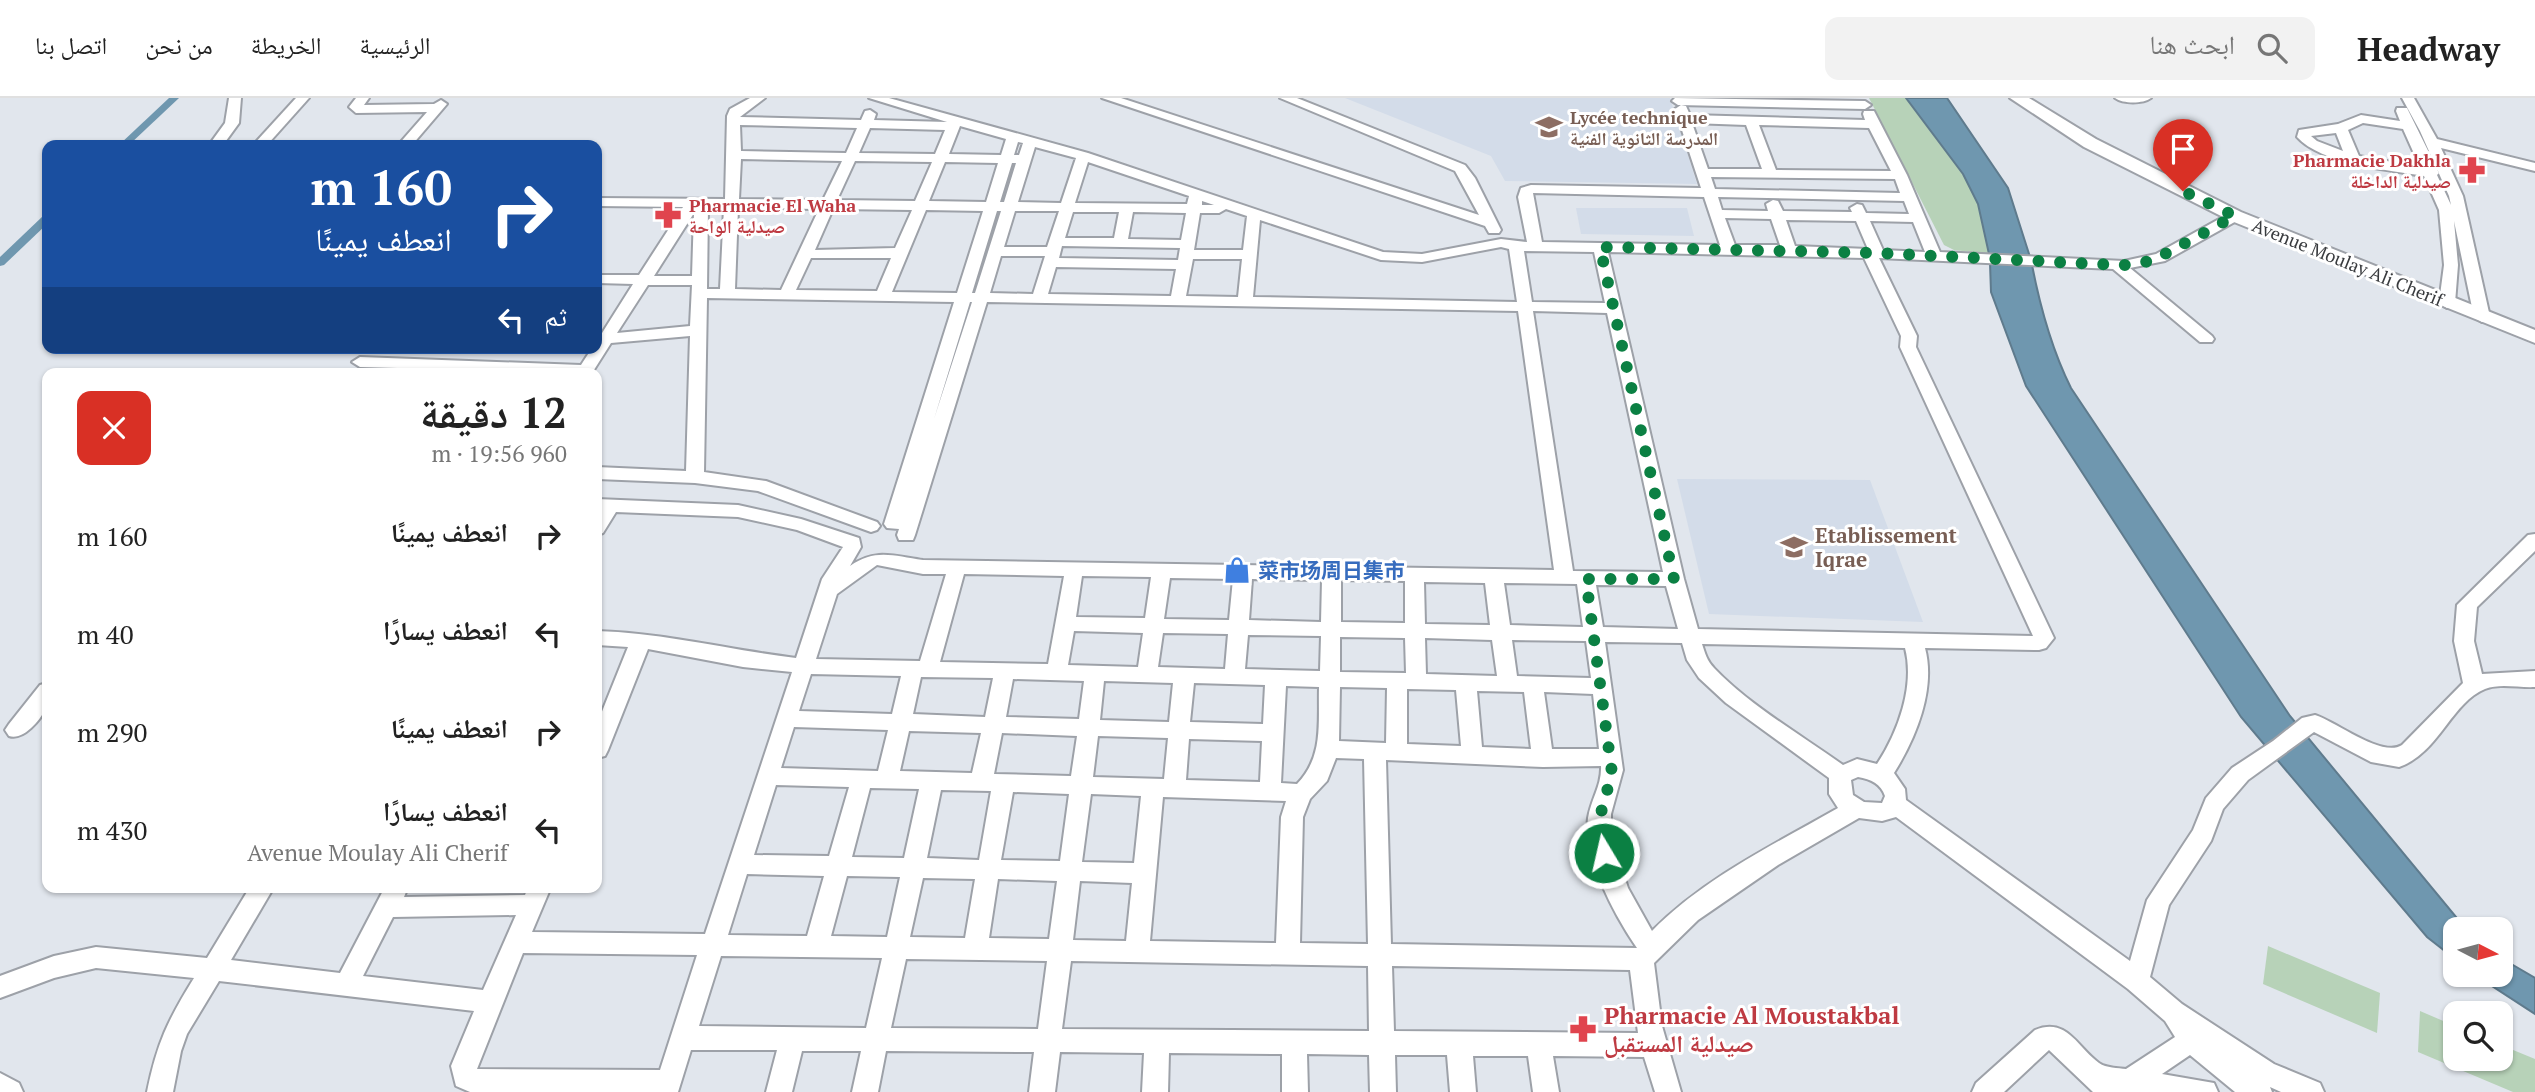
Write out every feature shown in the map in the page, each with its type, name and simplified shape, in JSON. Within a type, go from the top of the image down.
[{"type":"main road","name":"Avenue Moulay Ali Cherif","points":[[2018,98],[2090,143],[2235,216],[2535,337]]},
{"type":"street","points":[[220,140],[232,123],[235,98]]},
{"type":"street","points":[[265,140],[303,98]]},
{"type":"street","points":[[363,98],[355,107],[356,110],[442,103]]},
{"type":"street","points":[[727,293],[734,155],[732,121],[735,112],[759,98]]},
{"type":"street","points":[[787,294],[876,98],[954,123],[1083,156],[1195,202],[1247,211],[1381,256],[1396,258],[1422,258],[1509,245],[1789,250],[1861,217],[1919,218]]},
{"type":"street","points":[[1108,98],[1492,224]]},
{"type":"street","points":[[1286,98],[1455,165],[1468,178],[1492,224],[1509,245],[1525,307],[1565,578]]},
{"type":"street","points":[[2121,98],[2143,98]]},
{"type":"street","points":[[2395,98],[2432,173],[2448,219],[2451,265],[2447,303]]},
{"type":"street","points":[[2408,98],[2432,142],[2461,211],[2482,317]]},
{"type":"street","points":[[1729,250],[1678,99],[1863,101],[1900,175],[1934,256]]},
{"type":"street","points":[[409,140],[442,103]]},
{"type":"street","points":[[1684,119],[1873,124]]},
{"type":"street","points":[[2409,126],[2361,119],[2341,128],[2304,133],[2304,137],[2312,144],[2353,159],[2432,173]]},
{"type":"street","points":[[732,121],[954,123]]},
{"type":"street","points":[[1751,121],[1769,194],[1789,250]]},
{"type":"street","points":[[883,296],[954,123]]},
{"type":"street","points":[[2341,128],[2353,159]]},
{"type":"street","points":[[900,536],[964,297],[1007,159],[1021,139]]},
{"type":"street","points":[[829,590],[875,561],[900,536],[981,297],[1024,159],[1021,139]]},
{"type":"street","points":[[2432,142],[2535,167]]},
{"type":"street","points":[[734,155],[1024,159]]},
{"type":"street","points":[[1039,298],[1083,156]]},
{"type":"street","points":[[1704,173],[1900,175]]},
{"type":"street","points":[[1803,174],[1827,234]]},
{"type":"street","points":[[1065,624],[2032,644],[2044,638],[1908,347],[1909,336],[1843,175]]},
{"type":"street","points":[[1535,245],[1525,197],[1528,190],[1909,197]]},
{"type":"street","points":[[602,202],[1127,208],[1195,202]]},
{"type":"street","points":[[1178,301],[1195,202]]},
{"type":"street","points":[[602,345],[697,203]]},
{"type":"street","points":[[695,477],[699,287],[697,203]]},
{"type":"street","points":[[1119,243],[1127,208]]},
{"type":"street","points":[[1245,302],[1249,255],[1247,211]]},
{"type":"street","points":[[1717,214],[1777,215],[1873,253],[2117,265],[2139,264],[2160,258],[2235,216]]},
{"type":"street","points":[[1053,252],[1119,243],[1186,255]]},
{"type":"street","points":[[1600,247],[1674,579],[1697,660],[1719,686],[1841,775]]},
{"type":"street","points":[[995,251],[1249,255]]},
{"type":"street","points":[[806,254],[879,255],[901,252]]},
{"type":"street","points":[[2117,265],[2206,338]]},
{"type":"street","points":[[602,279],[699,287],[727,293],[1613,308]]},
{"type":"street","points":[[606,339],[698,330]]},
{"type":"street","points":[[355,367],[367,354]]},
{"type":"street","points":[[456,368],[466,354]]},
{"type":"street","points":[[355,367],[405,368]]},
{"type":"street","points":[[602,473],[695,477],[760,485],[900,536],[923,567]]},
{"type":"street","points":[[603,506],[738,511],[801,525],[852,545],[859,557],[923,567],[1674,579]]},
{"type":"street","points":[[345,985],[392,897],[536,896],[464,1066],[465,1077],[473,1081],[667,1087],[832,579],[858,533],[870,526]]},
{"type":"street","points":[[2474,685],[2464,641],[2467,605],[2535,540]]},
{"type":"street","points":[[887,780],[901,722],[957,568]]},
{"type":"street","points":[[1057,673],[1074,570]]},
{"type":"street","points":[[1147,675],[1161,571]]},
{"type":"street","points":[[1234,677],[1243,573]]},
{"type":"street","points":[[1287,954],[1292,817],[1296,802],[1319,775],[1328,749],[1332,574]]},
{"type":"street","points":[[1382,1092],[1379,955],[1385,751],[1406,681],[1416,630],[1414,576]]},
{"type":"street","points":[[1494,577],[1508,684]]},
{"type":"street","points":[[1586,579],[1610,757],[1611,785],[1599,820],[1600,834],[1624,906],[1646,954],[1643,997],[1651,1045],[1668,1092]]},
{"type":"street","points":[[602,638],[641,640],[743,659],[804,666],[1601,686]]},
{"type":"street","points":[[602,738],[641,640]]},
{"type":"street","points":[[1881,775],[1900,744],[1917,680],[1920,665],[1913,641]]},
{"type":"street","points":[[975,949],[989,870],[994,725],[1005,671]]},
{"type":"street","points":[[1042,1092],[1095,673]]},
{"type":"street","points":[[1137,951],[1145,873],[1179,730],[1184,676]]},
{"type":"street","points":[[1270,791],[1276,678]]},
{"type":"street","points":[[2137,981],[2152,916],[2159,900],[2203,834],[2214,804],[2235,779],[2312,723],[2379,756],[2395,759],[2403,757],[2439,724],[2474,685],[2491,681],[2535,679]]},
{"type":"street","points":[[1466,683],[1472,755]]},
{"type":"street","points":[[1533,684],[1543,758]]},
{"type":"street","points":[[16,730],[42,697]]},
{"type":"street","points":[[787,719],[1272,733]]},
{"type":"street","points":[[1328,749],[1543,758],[1610,757]]},
{"type":"street","points":[[1841,775],[1857,768],[1881,775],[1894,787],[1895,804]]},
{"type":"street","points":[[1841,775],[1839,788],[1848,803],[1856,809],[1875,814],[1884,813],[1895,804]]},
{"type":"street","points":[[769,776],[1302,793]]},
{"type":"street","points":[[816,946],[862,779]]},
{"type":"street","points":[[865,1092],[932,781]]},
{"type":"street","points":[[1895,804],[2137,981],[2259,1087]]},
{"type":"street","points":[[516,942],[1379,955],[1646,954],[1693,908],[1733,880],[1856,809]]},
{"type":"street","points":[[740,864],[1145,873]]},
{"type":"street","points":[[160,1092],[168,1051],[177,1028],[259,893]]},
{"type":"street","points":[[0,987],[51,968],[92,957],[127,957],[490,1002]]},
{"type":"street","points":[[2173,1013],[2191,1040],[2221,1067],[2259,1087],[2311,1092]]},
{"type":"street","points":[[1985,1092],[2048,1037],[2053,1037],[2112,1083],[2204,1092]]},
{"type":"street","points":[[683,1038],[1651,1045]]},
{"type":"street","points":[[779,1092],[792,1039]]},
{"type":"street","points":[[2112,1083],[2191,1040]]},
{"type":"street","points":[[1155,1092],[1157,1041]]},
{"type":"street","points":[[1294,1042],[1295,1092]]},
{"type":"street","points":[[1459,1044],[1463,1092]]},
{"type":"street","points":[[1539,1044],[1546,1092]]},
{"type":"street","points":[[0,1085],[10,1092]]},
{"type":"shaded area","name":"Lycée technique المدرسة الثانوية الفنية","points":[[1345,98],[1670,98],[1697,184],[1505,181],[1491,156]]},
{"type":"shaded area","points":[[1576,208],[1687,208],[1694,236],[1581,234]]},
{"type":"shaded area","name":"Etablissement Iqrae","points":[[1677,479],[1870,480],[1923,622],[1709,614]]},
{"type":"green space","points":[[1869,98],[1906,98],[1963,174],[1978,204],[1989,254],[1954,250],[1944,245]]},
{"type":"green space","points":[[2268,946],[2380,993],[2377,1033],[2263,984]]},
{"type":"green space","points":[[2420,1011],[2443,1021],[2443,1063],[2418,1052]]},
{"type":"green space","points":[[2513,1050],[2535,1059],[2535,1092],[2513,1092],[2463,1071],[2513,1071]]},
{"type":"water","points":[[1906,98],[1947,98],[2008,188],[2030,257],[1989,254],[1978,204],[1963,174]]},
{"type":"water","points":[[1990,263],[2032,265],[2047,328],[2071,388],[2290,716],[2456,917],[2443,917],[2443,950],[2427,937],[2241,717],[2026,386],[1991,292]]},
{"type":"water","points":[[2513,965],[2535,978],[2535,1014],[2493,987],[2513,987]]},
{"type":"waterway","points":[[129,140],[174,98]]},
{"type":"waterway","points":[[0,263],[42,223]]},
{"type":"place","name":"Lycée technique المدرسة الثانوية الفنية","points":[[1549,127]]},
{"type":"place","name":"Pharmacie Dakhla صيدلية الداخلة","points":[[2472,170]]},
{"type":"place","name":"Pharmacie El Waha صيدلية الواحة","points":[[668,215]]},
{"type":"place","name":"Etablissement Iqrae","points":[[1794,547]]},
{"type":"place","name":"菜市场周日集市","points":[[1237,570]]},
{"type":"place","name":"Pharmacie Al Moustakbal صيدلية المستقبل","points":[[1583,1029]]},
{"type":"route","points":[[1604,853],[1599,820],[1611,785],[1612,773],[1586,579],[1674,579],[1600,247],[1789,250],[2139,264],[2160,258],[2235,216],[2183,191]]}]
